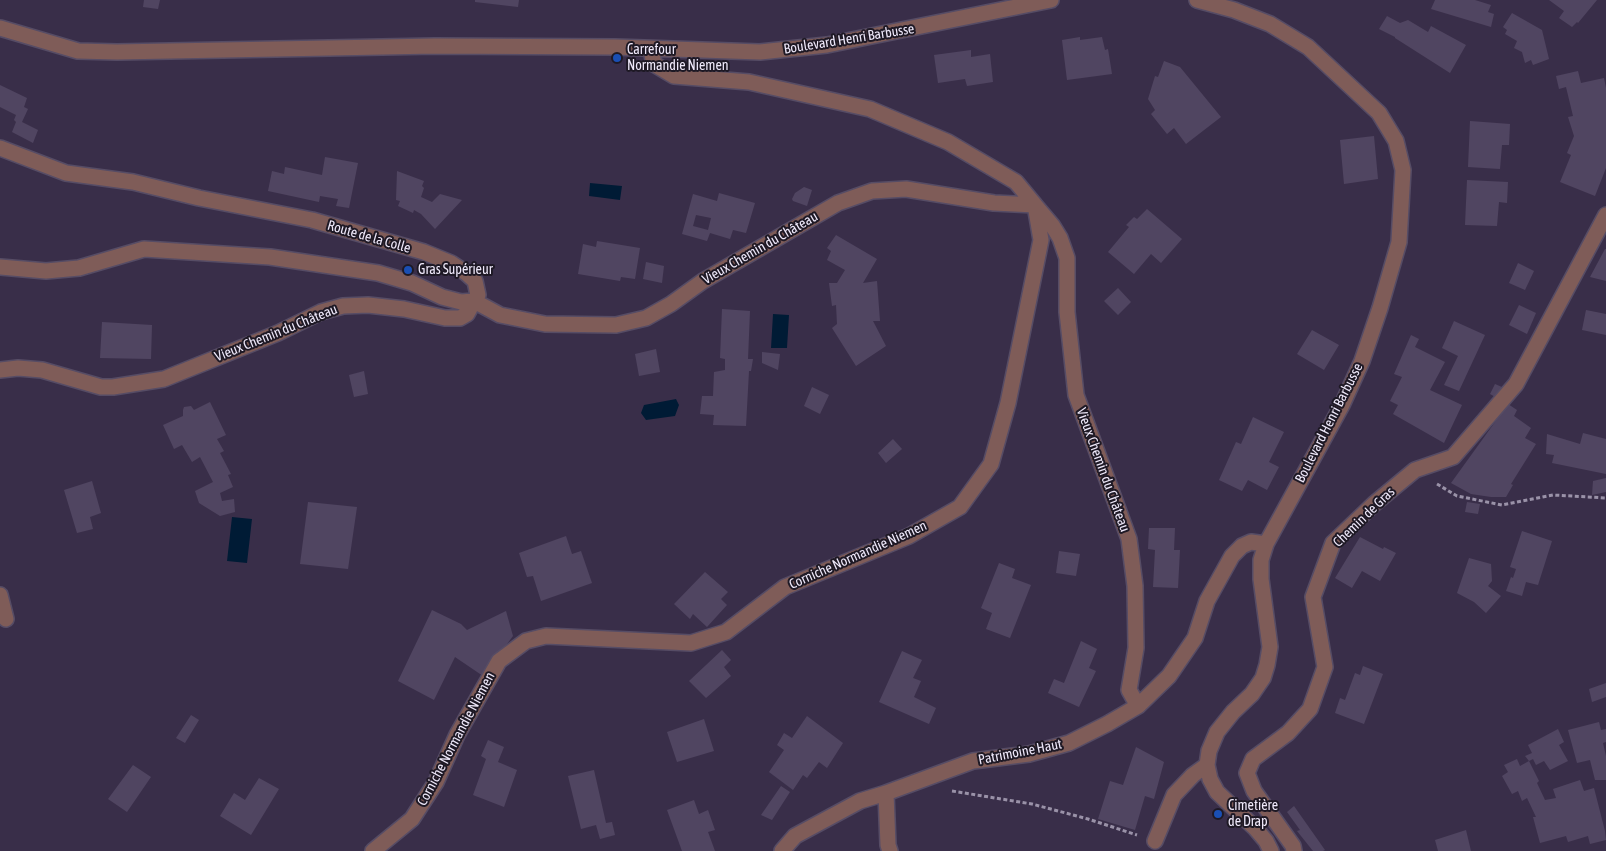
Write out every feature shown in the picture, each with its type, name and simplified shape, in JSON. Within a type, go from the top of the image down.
[{"type":"street","name":"Boulevard Henri Barbusse","points":[[0,28],[78,50],[117,52],[436,46],[760,52],[827,45],[1051,0]]},
{"type":"street","name":"Boulevard Henri Barbusse","points":[[1197,0],[1234,10],[1270,24],[1308,47],[1379,113],[1396,142],[1403,170],[1399,242],[1362,361],[1342,405],[1266,544],[1261,560],[1270,647],[1263,678],[1252,694],[1233,712],[1217,732],[1209,751],[1207,765]]},
{"type":"street","name":"Corniche Normandie Niemen","points":[[373,851],[412,819],[436,782],[457,735],[499,661],[526,641],[546,636],[691,643],[726,632],[785,587],[909,536],[960,507],[991,464],[1008,403],[1041,240],[1035,205],[1016,182],[948,142],[870,109],[749,82],[674,76],[654,64],[651,50]]},
{"type":"street","name":"Route de la Colle","points":[[0,148],[66,173],[133,182],[199,198],[312,220],[424,252],[451,263],[471,277],[475,281],[478,295],[474,301]]},
{"type":"street","name":"Vieux Chemin du Château","points":[[0,370],[18,368],[42,370],[101,387],[131,385],[164,379],[278,333],[321,312],[343,306],[368,305],[404,309],[445,318],[460,318],[467,314],[474,301],[500,315],[545,324],[606,325],[634,322],[646,318],[671,304],[703,281],[838,203],[872,191],[906,189],[994,203],[1035,205],[1060,238],[1067,258],[1067,312],[1076,395],[1128,539],[1135,586],[1136,648],[1129,690],[1138,706]]},
{"type":"street","name":"Chemin de Gras","points":[[1294,851],[1293,846],[1254,791],[1247,773],[1253,759],[1288,733],[1310,708],[1325,667],[1313,597],[1333,544],[1374,504],[1415,470],[1453,457],[1516,384],[1606,215]]},
{"type":"street","points":[[0,267],[46,271],[79,268],[144,249],[270,258],[378,273],[412,283],[442,297],[461,302],[474,301]]},
{"type":"street","name":"Patrimoine Haut","points":[[782,851],[795,836],[860,801],[973,761],[1029,754],[1069,743],[1138,706],[1170,676],[1196,638],[1207,601],[1232,556],[1242,546],[1251,542],[1266,544]]},
{"type":"street","points":[[0,595],[6,618]]},
{"type":"street","points":[[1156,841],[1174,795],[1193,774],[1207,765],[1210,778],[1217,792],[1255,828],[1266,841],[1271,851]]},
{"type":"street","points":[[886,793],[888,845],[890,851]]},
{"type":"path","points":[[1415,470],[1457,496],[1502,505],[1553,495],[1606,498]]},
{"type":"path","points":[[948,790],[1032,804],[1088,819],[1156,841]]},
{"type":"water","points":[[590,183],[622,186],[620,200],[589,196]]},
{"type":"water","points":[[773,314],[789,315],[787,348],[771,348]]},
{"type":"water","points":[[676,399],[679,405],[675,416],[646,420],[641,413],[644,405]]},
{"type":"water","points":[[232,517],[252,519],[247,563],[227,561]]},
{"type":"building","points":[[144,0],[160,0],[158,9],[143,7]]},
{"type":"building","points":[[475,0],[519,0],[518,7],[475,2]]},
{"type":"building","points":[[1435,0],[1475,0],[1491,5],[1488,12],[1494,14],[1491,27],[1431,9]]},
{"type":"building","points":[[1549,0],[1597,0],[1578,23],[1572,27],[1559,18],[1564,11]]},
{"type":"building","points":[[1512,13],[1542,30],[1549,59],[1533,65],[1531,60],[1525,63],[1522,52],[1514,48],[1517,41],[1505,34],[1507,30],[1503,27]]},
{"type":"building","points":[[1387,16],[1400,23],[1408,20],[1428,32],[1431,26],[1466,45],[1450,73],[1395,37],[1379,29]]},
{"type":"building","points":[[1080,37],[1080,40],[1102,37],[1105,50],[1108,49],[1112,74],[1067,80],[1062,40]]},
{"type":"building","points":[[971,50],[971,57],[990,54],[993,82],[967,86],[965,79],[938,83],[934,55]]},
{"type":"building","points":[[1164,61],[1180,67],[1221,117],[1186,144],[1174,128],[1167,134],[1151,114],[1155,110],[1148,99],[1155,76],[1158,77]]},
{"type":"building","points":[[1578,71],[1581,83],[1604,78],[1606,88],[1606,168],[1595,196],[1560,182],[1571,155],[1567,153],[1574,136],[1568,117],[1573,116],[1566,87],[1559,89],[1556,76]]},
{"type":"building","points":[[0,85],[27,98],[24,107],[28,109],[22,122],[38,130],[33,143],[12,132],[16,122],[14,120],[16,115],[0,107]]},
{"type":"building","points":[[1470,121],[1510,124],[1509,145],[1502,145],[1500,169],[1468,167]]},
{"type":"building","points":[[1374,136],[1378,179],[1344,184],[1340,140]]},
{"type":"building","points":[[325,157],[358,163],[349,208],[336,206],[338,199],[320,196],[319,202],[268,191],[272,171],[284,174],[285,167],[322,175]]},
{"type":"building","points":[[397,171],[424,181],[421,197],[432,202],[440,194],[462,200],[435,229],[421,214],[414,210],[413,213],[398,206],[400,201],[396,200]]},
{"type":"building","points":[[1467,180],[1508,182],[1507,203],[1499,202],[1497,226],[1465,225]]},
{"type":"building","points":[[804,187],[812,190],[807,206],[792,199],[795,193]]},
{"type":"building","points":[[719,193],[755,203],[746,233],[733,230],[730,239],[710,233],[707,241],[682,234],[693,194],[717,201]],"holes":[[[696,215],[711,218],[708,230],[693,226]]]},
{"type":"building","points":[[1147,209],[1182,239],[1161,263],[1151,254],[1134,274],[1108,252],[1129,227],[1126,225],[1134,217],[1137,219]]},
{"type":"building","points":[[836,235],[877,259],[863,283],[877,281],[880,321],[873,321],[886,346],[856,366],[832,328],[837,324],[836,305],[832,306],[829,283],[837,283],[845,270],[827,260],[831,251],[827,248]]},
{"type":"building","points":[[597,241],[640,248],[635,279],[621,277],[620,281],[578,274],[583,244],[596,247]]},
{"type":"building","points":[[1606,249],[1606,281],[1590,277]]},
{"type":"building","points":[[646,262],[664,266],[662,283],[643,279]]},
{"type":"building","points":[[1518,263],[1534,271],[1525,290],[1509,283]]},
{"type":"building","points":[[1118,288],[1131,302],[1118,315],[1104,301]]},
{"type":"building","points":[[1519,305],[1536,313],[1527,334],[1509,325]]},
{"type":"building","points":[[722,309],[750,311],[748,359],[753,359],[751,371],[749,371],[746,426],[713,425],[714,415],[700,414],[702,396],[713,396],[714,372],[725,370],[725,359],[720,358]]},
{"type":"building","points":[[1586,310],[1606,314],[1606,335],[1582,330]]},
{"type":"building","points":[[1454,321],[1485,335],[1459,391],[1444,385],[1458,356],[1442,348]]},
{"type":"building","points":[[102,322],[152,325],[151,359],[100,358]]},
{"type":"building","points":[[1312,330],[1339,345],[1324,370],[1297,354]]},
{"type":"building","points":[[1411,335],[1419,339],[1415,347],[1445,362],[1430,390],[1462,405],[1444,443],[1393,414],[1398,405],[1390,401],[1402,377],[1394,374]]},
{"type":"building","points":[[656,349],[660,372],[639,376],[635,354]]},
{"type":"building","points":[[762,352],[780,354],[778,370],[762,363]]},
{"type":"building","points":[[364,371],[368,394],[354,397],[349,375]]},
{"type":"building","points":[[1495,384],[1502,387],[1497,398],[1490,394]]},
{"type":"building","points":[[812,387],[829,395],[820,414],[804,406]]},
{"type":"building","points":[[210,402],[226,435],[217,439],[224,451],[220,453],[231,474],[228,475],[233,487],[220,493],[222,501],[234,499],[235,512],[220,516],[199,503],[195,491],[213,482],[200,457],[192,462],[182,445],[174,449],[163,425],[183,416],[184,407],[191,406],[194,410]]},
{"type":"building","points":[[1508,404],[1517,410],[1514,416],[1531,428],[1525,438],[1536,444],[1511,484],[1513,485],[1506,497],[1471,494],[1451,483]]},
{"type":"building","points":[[1253,417],[1284,432],[1269,462],[1279,467],[1267,490],[1248,480],[1242,491],[1219,480],[1236,442],[1241,444]]},
{"type":"building","points":[[1583,433],[1606,439],[1606,474],[1552,463],[1554,455],[1546,454],[1547,434],[1580,444]]},
{"type":"building","points":[[893,439],[902,449],[886,463],[878,453]]},
{"type":"building","points":[[1606,478],[1606,492],[1592,495],[1593,481]]},
{"type":"building","points":[[92,481],[101,513],[90,517],[93,529],[77,533],[64,490]]},
{"type":"building","points":[[308,502],[357,507],[348,569],[300,564]]},
{"type":"building","points":[[1467,502],[1480,504],[1478,514],[1465,512]]},
{"type":"building","points":[[1149,528],[1175,528],[1174,550],[1180,550],[1178,588],[1153,587],[1155,550],[1148,549]]},
{"type":"building","points":[[1522,531],[1552,541],[1538,585],[1526,582],[1522,596],[1506,591],[1516,569],[1510,567]]},
{"type":"building","points":[[566,536],[572,554],[581,551],[592,583],[541,601],[533,576],[527,577],[519,553]]},
{"type":"building","points":[[1360,537],[1383,549],[1384,547],[1396,553],[1380,581],[1362,571],[1352,588],[1335,578]]},
{"type":"building","points":[[1059,551],[1080,554],[1076,576],[1056,573]]},
{"type":"building","points":[[1469,558],[1491,564],[1492,581],[1488,586],[1501,596],[1486,613],[1474,602],[1457,593]]},
{"type":"building","points":[[999,563],[1015,569],[1012,578],[1031,585],[1010,638],[986,629],[992,613],[981,608]]},
{"type":"building","points":[[705,572],[728,592],[721,599],[727,605],[707,627],[693,614],[690,619],[674,604]]},
{"type":"building","points":[[432,610],[461,624],[467,630],[506,611],[513,636],[483,676],[455,657],[434,700],[398,681]]},
{"type":"building","points":[[1081,641],[1097,649],[1089,668],[1096,671],[1079,707],[1048,693],[1054,679],[1064,683]]},
{"type":"building","points":[[722,650],[731,660],[724,667],[731,676],[706,698],[689,681]]},
{"type":"building","points":[[902,651],[922,660],[913,678],[921,681],[914,697],[936,708],[929,724],[879,702]]},
{"type":"building","points":[[1363,666],[1383,674],[1364,724],[1335,713],[1340,698],[1345,700],[1355,673],[1360,675]]},
{"type":"building","points":[[1606,683],[1606,697],[1592,702],[1589,689]]},
{"type":"building","points":[[191,715],[199,720],[185,743],[176,738]]},
{"type":"building","points":[[807,716],[843,743],[827,768],[819,762],[807,778],[803,775],[793,790],[769,772],[784,750],[777,745],[784,733],[792,738]]},
{"type":"building","points":[[704,719],[714,751],[677,762],[667,732]]},
{"type":"building","points":[[1599,722],[1601,730],[1606,729],[1606,742],[1603,743],[1606,756],[1606,780],[1595,780],[1590,760],[1577,763],[1568,730]]},
{"type":"building","points":[[1558,729],[1564,742],[1559,745],[1568,761],[1550,770],[1544,761],[1536,765],[1533,759],[1529,761],[1525,756],[1532,753],[1528,745]]},
{"type":"building","points":[[488,740],[504,747],[498,762],[517,770],[504,807],[473,795],[486,759],[481,756]]},
{"type":"building","points":[[1136,747],[1164,762],[1154,799],[1145,796],[1135,830],[1098,819],[1110,781],[1123,785]]},
{"type":"building","points":[[1517,759],[1520,766],[1529,761],[1539,781],[1537,783],[1545,800],[1556,798],[1553,789],[1580,780],[1584,791],[1594,788],[1606,840],[1590,844],[1588,836],[1568,842],[1566,836],[1540,843],[1533,817],[1536,817],[1527,798],[1522,801],[1518,791],[1512,794],[1502,776],[1508,772],[1504,765]]},
{"type":"building","points":[[133,765],[151,777],[127,812],[108,799]]},
{"type":"building","points":[[594,770],[606,823],[612,822],[615,835],[600,839],[596,825],[581,829],[568,776]]},
{"type":"building","points":[[259,778],[279,789],[251,835],[220,816],[234,793],[245,800]]},
{"type":"building","points":[[781,786],[790,792],[772,820],[761,815]]},
{"type":"building","points":[[694,800],[699,814],[708,810],[715,830],[708,832],[715,851],[682,851],[667,810]]},
{"type":"building","points":[[1294,806],[1325,850],[1313,851],[1297,831],[1300,830],[1287,812]]},
{"type":"building","points":[[1466,830],[1471,851],[1438,851],[1435,840]]},
{"type":"place","name":"Carrefour Normandie Niemen","points":[[617,58]]},
{"type":"place","name":"Gras Supérieur","points":[[408,270]]},
{"type":"place","name":"Cimetière de Drap","points":[[1218,814]]}]
